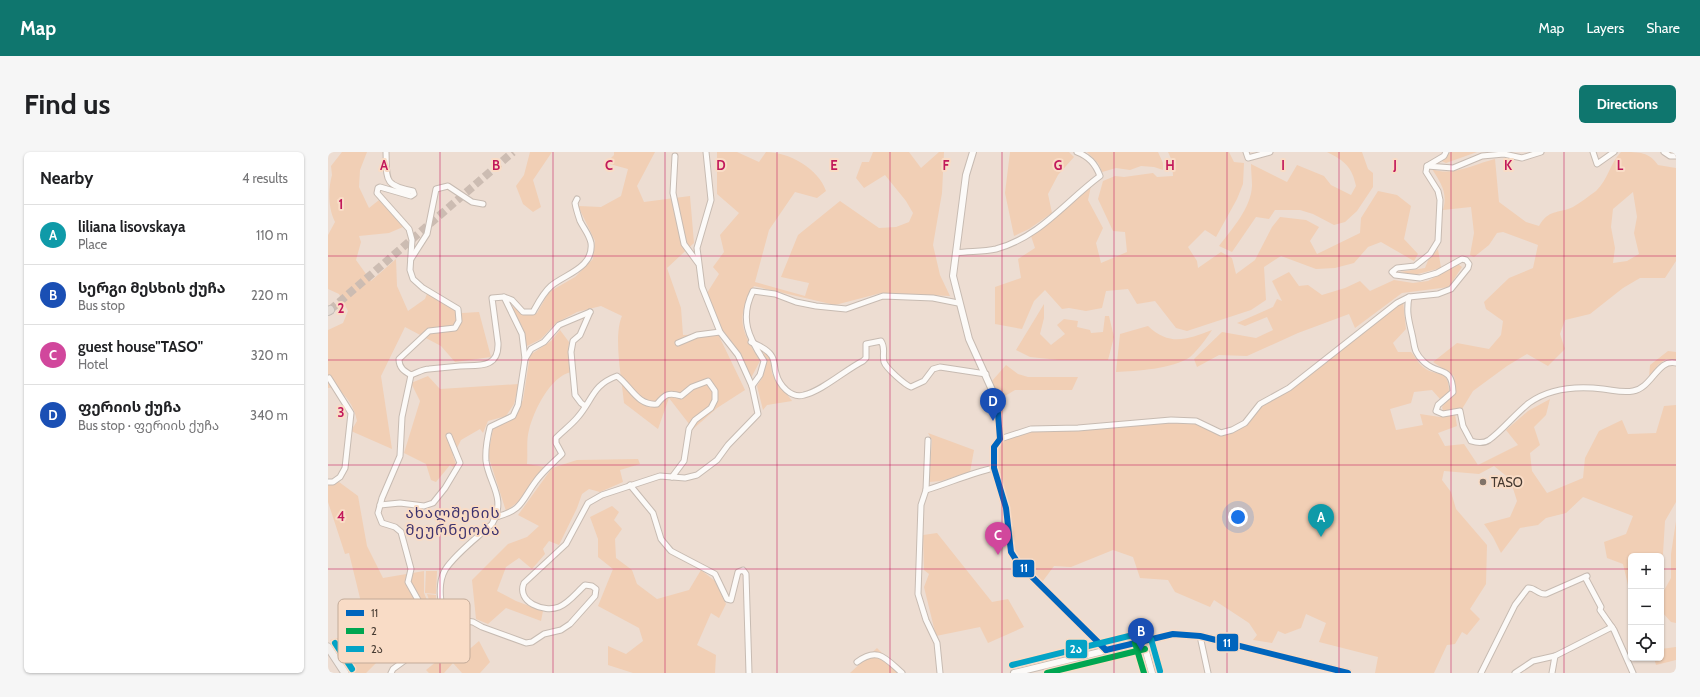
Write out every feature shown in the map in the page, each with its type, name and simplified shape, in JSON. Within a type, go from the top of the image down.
[{"type":"main road","points":[[328,647],[338,662]]},
{"type":"main road","points":[[338,663],[345,673]]},
{"type":"street","points":[[386,152],[387,177],[390,183],[394,187],[413,191],[414,194],[411,196],[380,187],[378,188],[377,193],[409,229],[412,240],[412,279],[423,288],[458,309],[459,321],[455,328],[430,331],[399,359],[403,371],[411,375],[427,369],[477,366],[494,359],[498,351],[498,343],[492,298],[504,297],[512,300],[523,312],[533,312],[546,290],[552,285],[576,272],[591,251],[588,233],[577,213],[575,203],[577,199]]},
{"type":"street","points":[[470,622],[526,643],[532,642],[544,634],[561,630],[570,624],[595,596],[596,589],[592,586],[585,585],[563,605],[550,609],[528,601],[523,597],[522,587],[530,577],[566,544],[588,503],[602,495],[660,476],[685,478],[697,475],[717,460],[728,445],[758,414],[752,386],[738,355],[720,332],[702,287],[697,248],[711,200],[706,152]]},
{"type":"street","points":[[973,152],[966,175],[956,252],[953,260],[952,276],[958,303],[969,339],[997,401],[1000,439]]},
{"type":"street","points":[[956,252],[995,249],[1023,238],[1040,228],[1100,176],[1096,166],[1086,156],[1076,152]]},
{"type":"street","points":[[1246,152],[1248,158],[1270,152]]},
{"type":"street","points":[[1427,166],[1444,156],[1446,152]]},
{"type":"street","points":[[1427,166],[1453,168],[1482,156],[1504,154],[1522,158],[1541,152]]},
{"type":"street","points":[[1593,152],[1597,164],[1614,152]]},
{"type":"street","points":[[1664,152],[1670,156],[1676,156]]},
{"type":"street","points":[[676,156],[673,193],[682,236],[684,244],[699,264]]},
{"type":"street","points":[[1106,650],[1018,564],[1011,552],[1006,508],[994,468],[994,447],[1000,439],[1031,429],[1078,428],[1171,420],[1196,421],[1221,433],[1232,430],[1245,423],[1265,400],[1289,388],[1397,303],[1409,297],[1438,294],[1451,289],[1468,268],[1469,264],[1466,260],[1462,259],[1438,273],[1420,278],[1395,275],[1392,272],[1396,268],[1415,266],[1430,254],[1438,241],[1440,200],[1438,191],[1426,172],[1427,166]]},
{"type":"street","points":[[411,260],[427,234],[436,189],[448,186],[472,202],[483,204]]},
{"type":"street","points":[[752,386],[760,375],[764,361],[751,342],[745,324],[749,299],[753,291],[774,294],[796,302],[816,306],[846,308],[883,296],[933,298],[958,303]]},
{"type":"street","points":[[441,599],[442,576],[448,566],[492,524],[496,517],[497,492],[486,462],[486,443],[490,428],[513,416],[518,405],[525,359],[522,334],[504,297]]},
{"type":"street","points":[[1409,297],[1406,310],[1414,350],[1424,363],[1448,373],[1453,381],[1453,392],[1438,405],[1436,411],[1444,414],[1460,411],[1463,426],[1471,441],[1479,444],[1488,441],[1510,419],[1531,402],[1545,396],[1564,389],[1575,387],[1603,389],[1618,392],[1634,391],[1653,378],[1662,365],[1671,361],[1676,363]]},
{"type":"street","points":[[525,359],[531,349],[544,342],[559,325],[590,312],[580,335],[573,341],[570,352],[575,395],[580,403],[585,406]]},
{"type":"street","points":[[678,343],[697,335],[720,332]]},
{"type":"street","points":[[751,342],[766,349],[773,357],[776,374],[783,386],[789,393],[797,396],[814,391],[863,361],[866,358],[866,344],[873,341],[881,341],[884,346],[885,365],[904,384],[911,387],[924,381],[933,369],[940,368],[986,374]]},
{"type":"street","points":[[411,375],[402,417],[400,456],[378,513],[379,520],[382,523],[395,527],[401,532],[411,569],[408,582],[417,599]]},
{"type":"street","points":[[496,517],[510,513],[520,506],[536,480],[562,454],[556,443],[556,438],[577,418],[604,380],[617,376],[634,395],[649,405],[657,404],[664,395],[672,393],[681,396],[692,387],[708,381],[714,391],[715,400],[711,408],[695,420],[689,429],[684,461],[672,477]]},
{"type":"street","points":[[328,482],[333,482],[340,477],[345,468],[351,413],[329,378]]},
{"type":"street","points":[[380,505],[400,503],[424,506],[433,503],[445,488],[460,464],[449,436]]},
{"type":"street","points":[[928,440],[926,490],[921,505],[918,594],[926,620],[937,643],[940,673]]},
{"type":"street","points":[[926,490],[958,480],[971,473],[994,468]]},
{"type":"street","points":[[630,485],[653,513],[661,539],[670,551],[716,574],[727,599],[731,600],[738,572],[743,570],[746,574],[749,673]]},
{"type":"street","points":[[1481,673],[1515,605],[1528,588],[1531,587],[1540,594],[1546,594],[1586,576],[1601,607],[1600,610],[1612,627],[1633,673]]},
{"type":"street","points":[[1515,673],[1533,661],[1555,656],[1612,627]]},
{"type":"street","points":[[1015,673],[1173,634],[1200,636],[1348,673]]},
{"type":"street","points":[[1200,636],[1208,673]]},
{"type":"street","points":[[1143,641],[1152,673]]},
{"type":"street","points":[[857,662],[865,656],[878,655],[884,657],[902,673]]},
{"type":"street","points":[[1552,673],[1555,656]]},
{"type":"street","points":[[391,673],[392,670],[401,663]]},
{"type":"shaded area","points":[[342,152],[367,152],[360,170],[359,187],[369,208],[379,200],[403,227],[389,233],[359,236],[361,242],[356,260],[371,281],[396,259],[397,286],[408,311],[425,299],[428,291],[448,300],[462,313],[479,312],[491,357],[455,362],[441,346],[405,327],[381,376],[392,449],[351,431],[357,421],[352,406],[343,394],[335,387],[328,388],[328,330],[343,323],[348,311],[339,294],[328,289],[328,235],[335,222],[331,211],[329,198],[332,175],[331,166]]},
{"type":"shaded area","points":[[530,152],[552,152],[533,180],[541,207],[533,212],[523,204],[516,186],[524,175]]},
{"type":"shaded area","points":[[614,152],[655,152],[637,186],[644,202],[690,196],[694,243],[667,268],[681,308],[683,335],[718,334],[745,390],[717,408],[693,429],[669,398],[658,429],[624,403],[618,347],[619,325],[622,316],[601,306],[577,312],[556,323],[541,339],[525,347],[523,328],[509,304],[523,314],[537,313],[549,292],[575,277],[593,259],[595,241],[578,206],[601,207],[621,196],[628,169],[606,163],[614,155]]},
{"type":"shaded area","points":[[717,152],[737,152],[759,162],[766,152],[784,155],[802,163],[817,176],[822,183],[826,191],[817,198],[795,192],[769,230],[755,282],[805,296],[809,283],[781,277],[798,235],[840,201],[879,228],[896,227],[909,222],[913,213],[906,201],[885,175],[864,188],[856,178],[862,162],[869,162],[873,152],[909,152],[921,168],[939,152],[944,152],[942,193],[933,245],[940,275],[950,296],[881,293],[835,305],[754,286],[744,307],[743,316],[743,324],[748,341],[760,361],[751,378],[740,353],[722,329],[707,293],[719,274],[713,267],[724,252],[720,235],[739,213],[717,194]]},
{"type":"shaded area","points":[[1010,152],[1069,152],[1074,157],[1058,175],[1048,194],[1052,213],[1029,229],[1014,236],[1005,193]]},
{"type":"shaded area","points":[[1087,152],[1158,152],[1163,163],[1163,170],[1154,167],[1141,166],[1130,170],[1116,168],[1102,172],[1098,163]]},
{"type":"shaded area","points":[[1168,152],[1229,152],[1234,162],[1244,163],[1243,184],[1237,199],[1216,237],[1205,230],[1188,247],[1197,261],[1198,268],[1221,252],[1232,258],[1236,274],[1255,260],[1272,227],[1280,217],[1306,220],[1319,227],[1310,241],[1317,254],[1360,233],[1361,218],[1378,191],[1397,195],[1411,206],[1404,239],[1418,254],[1414,261],[1381,242],[1368,247],[1354,263],[1335,268],[1316,269],[1281,256],[1264,267],[1266,300],[1251,310],[1187,331],[1176,328],[1155,301],[1137,304],[1128,289],[1106,291],[1102,308],[1086,311],[1069,308],[1062,309],[1045,290],[1034,301],[1022,329],[995,324],[995,287],[1021,278],[1018,259],[1035,248],[1031,236],[1091,186],[1088,200],[1103,228],[1096,243],[1101,263],[1127,252],[1125,232],[1113,231],[1098,199],[1103,181],[1115,176],[1124,177],[1153,173],[1157,177],[1173,176],[1172,161]]},
{"type":"shaded area","points":[[1327,152],[1362,152],[1368,169],[1373,173],[1373,187],[1357,211],[1345,222],[1334,225],[1313,214],[1300,210],[1275,210],[1269,219],[1256,217],[1232,252],[1219,246],[1245,210],[1251,194],[1251,164],[1287,182],[1297,165],[1324,176],[1331,185],[1351,195],[1356,186],[1350,169],[1339,158]]},
{"type":"shaded area","points":[[1451,152],[1477,152],[1446,163],[1439,160]]},
{"type":"shaded area","points":[[1621,152],[1639,153],[1651,157],[1658,165],[1676,168],[1676,261],[1665,278],[1640,278],[1623,288],[1590,314],[1565,320],[1560,334],[1565,349],[1548,366],[1527,354],[1507,366],[1473,391],[1462,409],[1443,411],[1442,407],[1456,390],[1454,376],[1433,362],[1457,343],[1489,349],[1501,335],[1503,321],[1486,309],[1484,302],[1509,278],[1533,268],[1538,245],[1503,232],[1497,233],[1489,245],[1474,257],[1470,255],[1474,233],[1471,207],[1443,210],[1445,198],[1443,188],[1432,169],[1448,172],[1456,171],[1495,159],[1499,202],[1526,222],[1539,226],[1550,214],[1573,207],[1596,191],[1603,182],[1617,156]],"holes":[[[1633,192],[1637,217],[1634,233],[1639,254],[1627,261],[1613,263],[1615,248],[1611,227],[1613,209]]]},
{"type":"shaded area","points":[[1438,249],[1441,268],[1414,275],[1400,272],[1425,268],[1429,258]]},
{"type":"shaded area","points":[[1458,264],[1462,267],[1449,287],[1402,293],[1355,328],[1349,314],[1298,333],[1247,356],[1219,355],[1197,367],[1194,359],[1222,332],[1256,338],[1273,330],[1267,317],[1245,326],[1237,323],[1273,307],[1277,299],[1282,301],[1272,281],[1289,272],[1299,286],[1308,285],[1322,295],[1345,288],[1360,281],[1370,291],[1394,280],[1413,283],[1428,281]]},
{"type":"shaded area","points":[[1403,301],[1406,329],[1393,343],[1398,352],[1411,352],[1423,367],[1444,376],[1447,379],[1449,392],[1440,399],[1432,390],[1414,392],[1411,403],[1390,409],[1396,430],[1423,425],[1420,414],[1440,417],[1455,414],[1457,426],[1438,433],[1445,446],[1464,444],[1478,465],[1518,445],[1506,430],[1528,411],[1550,399],[1546,415],[1534,427],[1540,445],[1530,453],[1532,471],[1547,493],[1583,478],[1585,458],[1599,431],[1622,420],[1628,434],[1656,433],[1664,406],[1676,405],[1676,502],[1665,521],[1663,553],[1628,553],[1628,585],[1623,564],[1607,558],[1604,542],[1626,534],[1633,516],[1583,497],[1566,513],[1546,518],[1538,525],[1520,528],[1501,553],[1484,524],[1510,517],[1517,501],[1510,479],[1494,466],[1479,474],[1444,471],[1442,480],[1451,492],[1456,509],[1487,545],[1486,584],[1470,609],[1480,619],[1467,635],[1462,632],[1455,644],[1447,645],[1434,673],[1375,673],[1378,657],[1319,642],[1326,623],[1306,614],[1301,628],[1285,634],[1278,631],[1272,643],[1253,640],[1257,635],[1249,623],[1214,600],[1210,607],[1175,592],[1168,580],[1140,578],[1133,557],[1113,550],[1071,567],[1054,566],[1040,585],[1011,552],[1006,508],[993,458],[1000,439],[1031,429],[1144,422],[1196,423],[1221,433],[1240,427],[1260,405],[1289,389]]},
{"type":"shaded area","points":[[1044,304],[1044,318],[1040,334],[1051,345],[1065,334],[1057,325],[1064,319],[1078,321],[1077,327],[1090,330],[1091,333],[1103,332],[1105,316],[1109,316],[1114,337],[1108,360],[1059,360],[1030,357],[1016,350]]},
{"type":"shaded area","points":[[1148,326],[1156,333],[1172,339],[1187,338],[1212,330],[1196,351],[1183,361],[1154,369],[1116,372],[1120,334]]},
{"type":"shaded area","points":[[560,330],[569,342],[568,354],[571,372],[556,380],[544,395],[531,422],[528,438],[527,464],[545,467],[519,501],[506,511],[488,455],[493,429],[512,419],[523,400],[530,355],[551,341]]},
{"type":"shaded area","points":[[762,349],[770,357],[772,374],[792,401],[767,405],[763,410],[757,386],[765,368],[765,359]]},
{"type":"shaded area","points":[[1668,351],[1676,352],[1676,361],[1666,359],[1658,365],[1649,378],[1650,365]]},
{"type":"shaded area","points":[[1006,365],[1018,374],[1028,377],[1078,377],[1072,390],[1015,390],[1000,399],[992,381]]},
{"type":"shaded area","points":[[428,376],[440,389],[519,384],[514,404],[506,416],[488,421],[483,433],[480,429],[461,440],[453,456],[458,470],[450,465],[436,482],[431,480],[426,464],[404,453],[420,401],[411,383]]},
{"type":"shaded area","points":[[928,433],[974,450],[970,472],[941,481],[929,482],[932,440]]},
{"type":"shaded area","points":[[638,459],[640,464],[620,470],[623,482],[600,492],[589,489],[582,494],[559,545],[549,541],[543,549],[545,554],[532,569],[519,558],[506,567],[497,591],[516,601],[543,611],[541,621],[506,608],[488,624],[476,619],[472,580],[508,544],[527,537],[539,526],[518,515],[552,468],[577,460]]},
{"type":"shaded area","points":[[339,482],[358,496],[367,546],[383,578],[424,571],[424,593],[427,599],[360,599],[349,553],[345,554],[328,502],[328,485]]},
{"type":"shaded area","points":[[612,506],[619,512],[614,520],[622,529],[615,539],[616,558],[632,570],[637,584],[657,599],[689,590],[701,570],[715,581],[726,604],[719,618],[711,613],[697,645],[716,655],[715,673],[633,673],[608,665],[608,646],[626,654],[643,641],[639,628],[598,606],[613,569],[598,557],[598,539],[590,517]]},
{"type":"shaded area","points":[[1676,521],[1676,623],[1671,622],[1664,614],[1664,590],[1671,578],[1671,554]]},
{"type":"shaded area","points":[[937,533],[992,602],[1008,599],[1024,627],[988,643],[980,627],[936,636],[924,587],[929,574],[924,570],[923,535]]},
{"type":"shaded area","points":[[426,571],[437,571],[436,594],[425,593]]},
{"type":"shaded area","points":[[427,594],[436,595],[436,599],[429,599]]},
{"type":"shaded area","points":[[338,638],[338,653],[330,640]]},
{"type":"shaded area","points":[[479,641],[490,662],[480,673],[462,673],[453,663],[470,663],[470,649]]},
{"type":"shaded area","points":[[1676,647],[1676,660],[1656,665],[1655,661],[1664,661],[1664,649]]},
{"type":"shaded area","points":[[877,648],[902,673],[850,673]]},
{"type":"shaded area","points":[[345,663],[376,663],[366,673],[354,673]]},
{"type":"shaded area","points":[[435,663],[453,663],[444,673],[429,673],[426,670]]},
{"type":"tunnel","points":[[330,310],[513,152]]},
{"type":"transit line","name":"11","points":[[997,401],[1000,439],[994,447],[994,468],[1006,508],[1011,552],[1018,563],[1106,650]]},
{"type":"transit line","name":"2ა","points":[[1012,665],[1141,633]]},
{"type":"transit line","name":"11","points":[[1106,650],[1173,634],[1200,636],[1348,673]]},
{"type":"transit line","name":"2ა","points":[[1151,639],[1160,671]]},
{"type":"transit line","name":"2ა","points":[[335,643],[338,648]]},
{"type":"transit line","name":"2","points":[[1135,643],[1144,673]]},
{"type":"transit line","name":"2","points":[[1047,673],[1145,649]]},
{"type":"transit line","name":"2ა","points":[[348,663],[352,669]]},
{"type":"place","name":"ფერიის ქუჩა","points":[[993,421]]},
{"type":"place","name":"TASO","points":[[1483,482]]},
{"type":"place","name":"liliana lisovskaya","points":[[1321,537]]},
{"type":"place","name":"guest house\"TASO\"","points":[[998,555]]},
{"type":"place","name":"სერგი მესხის ქუჩა","points":[[1141,651]]},
{"type":"district","name":"ახალშენის მეურნეობა","points":[[453,522]]}]
